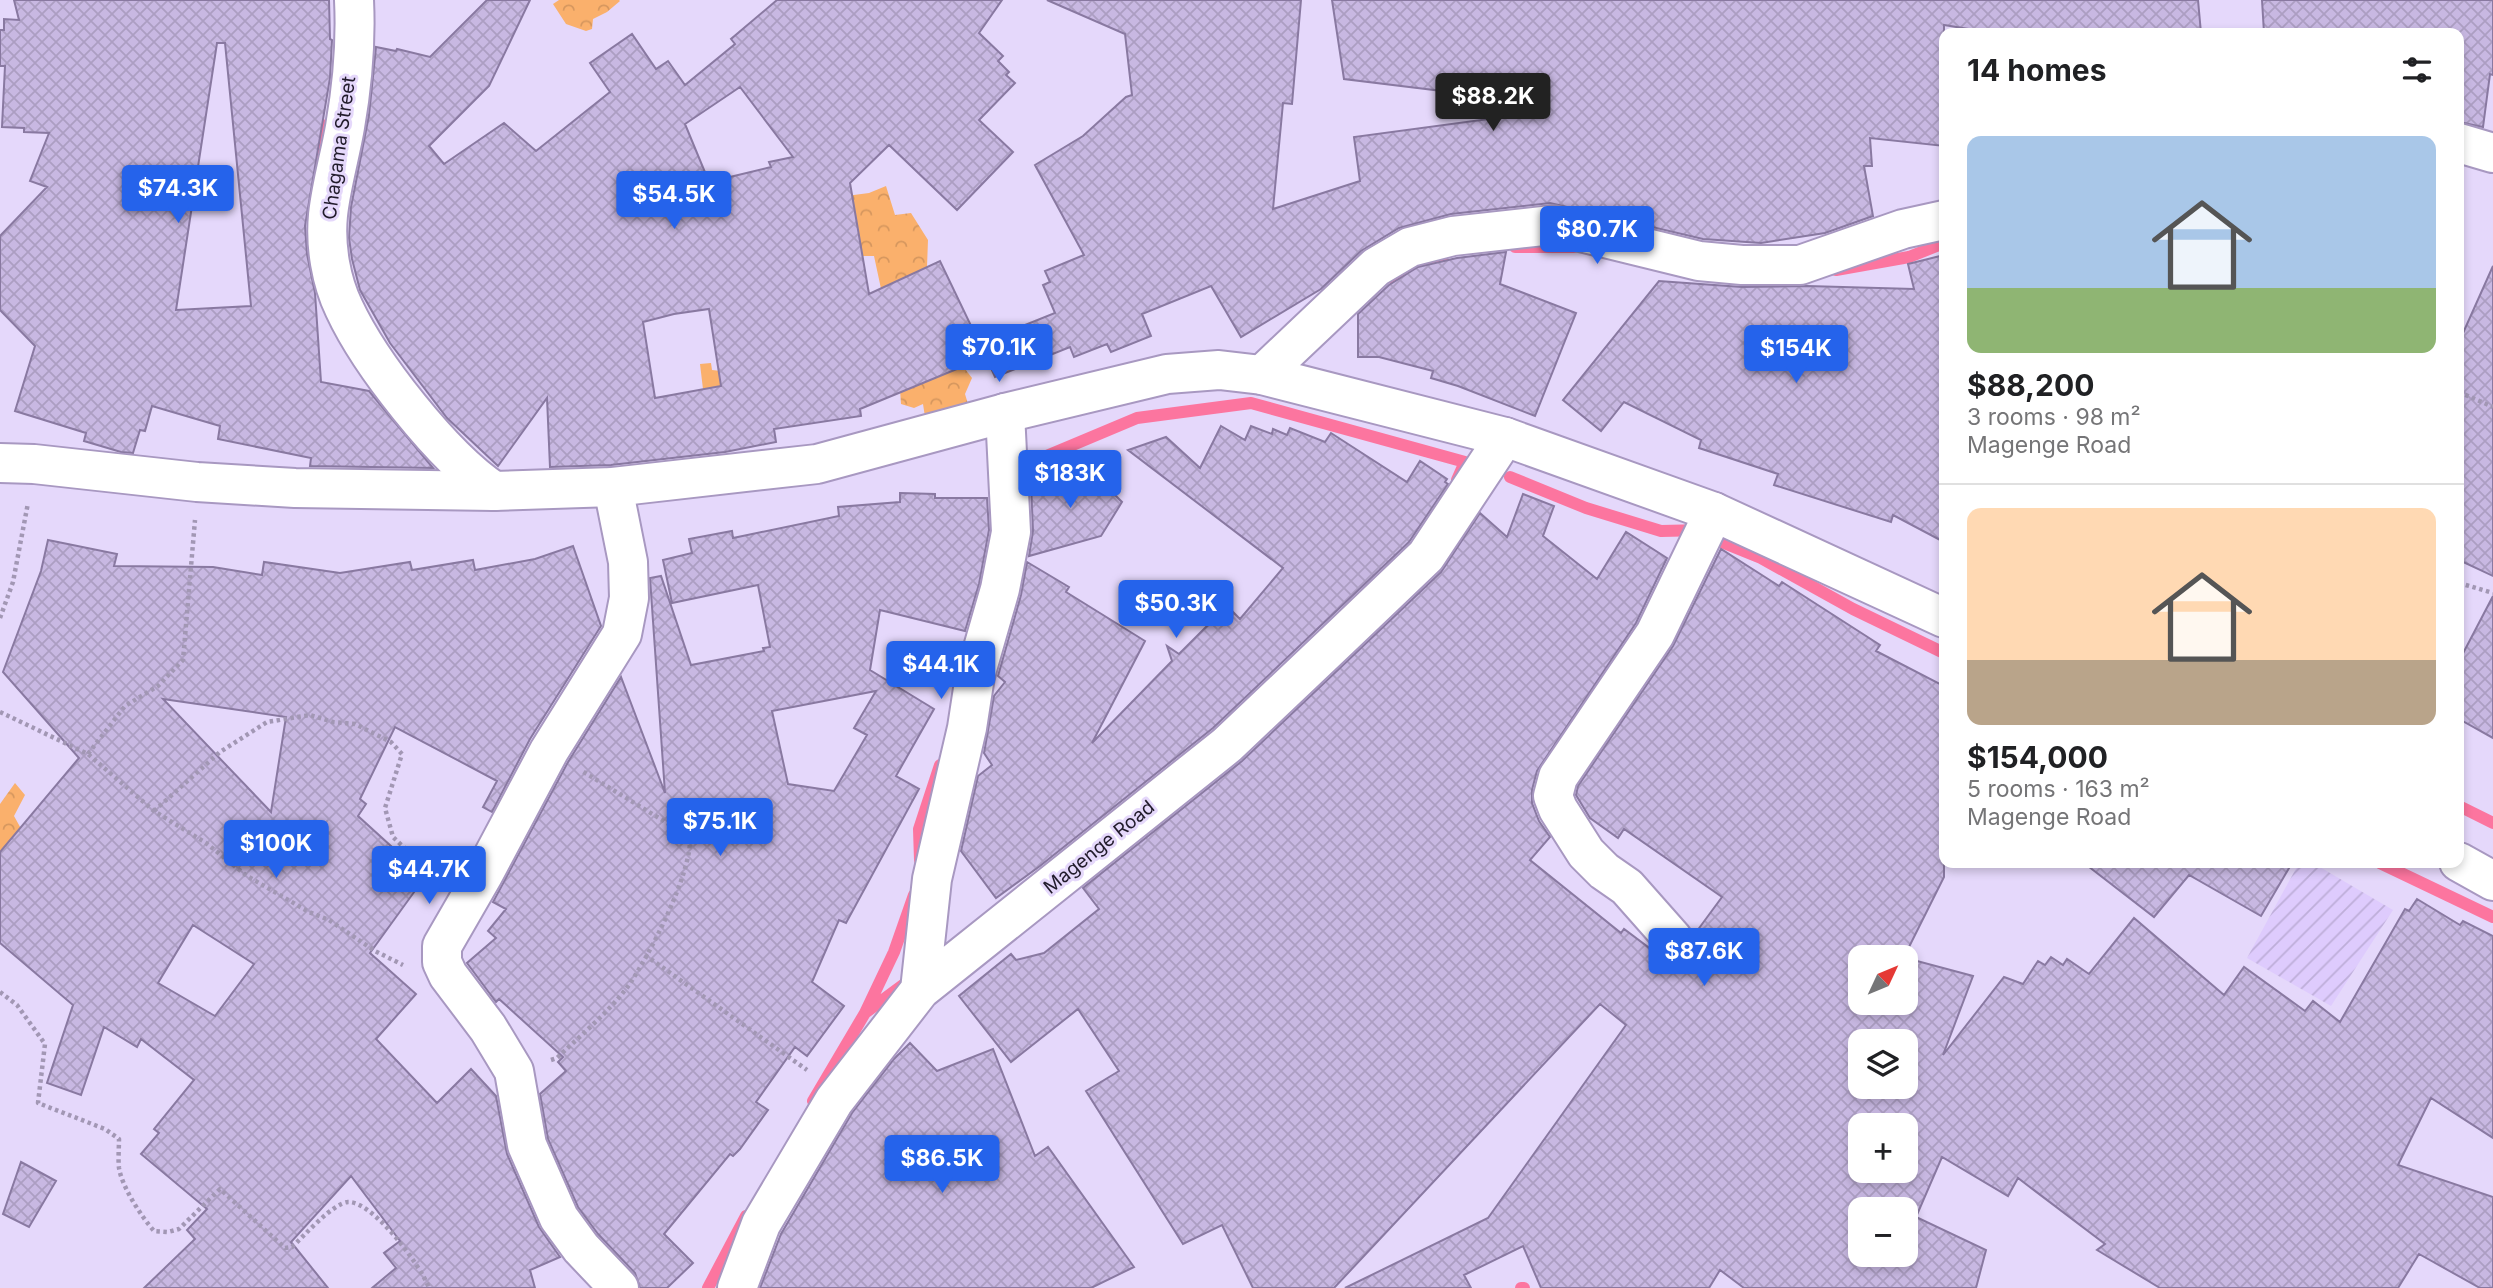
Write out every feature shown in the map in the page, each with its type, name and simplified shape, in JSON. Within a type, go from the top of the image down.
[{"type":"street","name":"Chagama Street","points":[[354,0],[355,22],[346,122],[328,217],[330,267],[343,307],[361,340],[392,383],[423,424],[478,481],[494,491]]},
{"type":"street","points":[[2464,145],[2493,153]]},
{"type":"street","points":[[1262,375],[1376,267],[1410,247],[1453,236],[1552,225],[1699,261],[1742,265],[1800,265],[1903,229],[1939,221]]},
{"type":"street","points":[[17,463],[197,482],[295,488],[494,491],[613,486],[817,464],[1005,413],[1167,374],[1219,370],[1262,375],[1506,437],[1714,512],[1939,616]]},
{"type":"street","points":[[920,990],[932,879],[967,727],[975,676],[1000,589],[1011,533],[1010,468],[1005,413]]},
{"type":"street","name":"Magenge Road","points":[[737,1288],[761,1224],[834,1101],[920,990],[1227,745],[1426,556],[1506,437]]},
{"type":"street","points":[[613,486],[628,562],[629,598],[622,634],[549,751],[442,946],[442,962],[448,975],[488,1028],[514,1071],[527,1145],[559,1218],[581,1248],[619,1288]]},
{"type":"street","points":[[1673,939],[1627,887],[1604,871],[1586,853],[1558,809],[1553,796],[1558,777],[1655,634],[1714,512]]},
{"type":"street","points":[[2464,865],[2493,881]]},
{"type":"path","points":[[2464,393],[2493,407]]},
{"type":"path","points":[[0,618],[13,582],[17,463]]},
{"type":"path","points":[[88,754],[125,706],[158,686],[183,660],[197,482]]},
{"type":"path","points":[[2464,584],[2493,593]]},
{"type":"path","points":[[0,712],[88,754],[155,810],[206,843],[247,876],[309,912],[329,920],[398,963],[448,975]]},
{"type":"path","points":[[155,810],[220,752],[267,722],[310,715],[333,722],[355,724],[391,742],[402,754],[385,808],[393,837],[434,876],[467,901]]},
{"type":"path","points":[[514,1071],[557,1058],[628,986],[678,892],[691,850],[690,837],[549,751]]},
{"type":"path","points":[[645,956],[812,1074]]},
{"type":"path","points":[[0,992],[17,1005],[45,1044],[38,1103],[105,1129],[119,1139],[119,1167],[124,1184],[144,1220],[154,1231],[168,1232],[179,1229],[220,1189],[285,1248],[292,1247],[337,1206],[347,1202],[358,1204],[369,1210],[389,1231],[425,1277],[429,1288]]},
{"type":"shaded area","points":[[2296,868],[2322,868],[2393,910],[2331,1006],[2247,958]]},
{"type":"green space","points":[[559,0],[620,1],[593,19],[592,29],[586,31],[566,24],[553,4]]},
{"type":"green space","points":[[886,186],[895,215],[911,213],[928,240],[927,267],[883,298],[874,256],[857,256],[846,196],[869,193]]},
{"type":"green space","points":[[711,363],[712,370],[721,371],[723,382],[705,406],[700,364]]},
{"type":"green space","points":[[962,365],[972,378],[965,394],[968,404],[925,417],[923,404],[914,408],[901,404],[900,389]]},
{"type":"green space","points":[[15,783],[25,795],[14,816],[24,834],[0,875],[0,804]]},
{"type":"building","points":[[14,0],[329,0],[332,40],[330,78],[305,226],[307,254],[315,293],[321,382],[369,391],[433,468],[310,466],[311,458],[218,439],[220,426],[152,406],[145,431],[140,430],[133,453],[121,452],[84,441],[86,433],[15,411],[35,346],[0,310],[0,236],[47,187],[30,181],[49,133],[24,132],[24,128],[2,127],[5,66],[0,66],[0,30],[4,30],[4,19],[19,20]],"holes":[[[217,43],[225,43],[251,306],[176,310]]]},
{"type":"building","points":[[487,0],[530,0],[489,86],[429,146],[444,164],[504,123],[536,151],[610,92],[590,63],[632,34],[656,69],[668,61],[685,85],[735,44],[731,39],[777,0],[1002,0],[979,33],[1003,56],[998,61],[1009,72],[1006,75],[1015,83],[979,120],[1013,152],[957,210],[889,145],[850,183],[869,294],[940,261],[986,357],[860,409],[861,416],[774,429],[776,442],[725,452],[611,465],[550,467],[547,398],[498,466],[447,418],[390,343],[360,290],[352,259],[349,238],[351,207],[369,115],[376,47],[430,57]],"holes":[[[740,87],[793,157],[769,162],[771,167],[709,182],[685,124]],[[709,309],[721,386],[655,398],[643,322]]]},
{"type":"building","points":[[1047,0],[1301,0],[1292,104],[1283,103],[1273,209],[1360,181],[1354,137],[1548,111],[1548,104],[1344,79],[1332,0],[2198,0],[2201,28],[1962,28],[1944,25],[1944,28],[1939,28],[1939,145],[1870,138],[1872,166],[1864,166],[1873,216],[1825,233],[1761,243],[1703,239],[1550,203],[1451,214],[1399,228],[1361,251],[1321,289],[1241,337],[1211,286],[1142,314],[1151,336],[1111,352],[1107,344],[1074,357],[1070,347],[995,377],[980,343],[1055,313],[1043,285],[1050,282],[1045,271],[1084,255],[1035,165],[1083,136],[1126,97],[1132,95],[1125,34]]},
{"type":"building","points":[[2262,0],[2493,0],[2493,75],[2490,74],[2483,127],[2464,123],[2464,28],[2264,28]]},
{"type":"building","points":[[1506,252],[1500,284],[1576,313],[1535,416],[1431,378],[1433,371],[1379,357],[1358,357],[1358,314],[1389,285],[1418,267],[1457,258]]},
{"type":"building","points":[[1939,256],[1939,539],[1893,515],[1891,522],[1774,485],[1778,474],[1699,448],[1701,440],[1624,402],[1601,431],[1563,400],[1659,281],[1742,287],[1914,289],[1908,264]]},
{"type":"building","points":[[2493,266],[2493,576],[2464,562],[2464,331]]},
{"type":"building","points":[[1221,426],[1245,440],[1251,426],[1272,434],[1273,429],[1287,435],[1290,428],[1325,442],[1331,433],[1407,482],[1420,461],[1447,479],[1445,482],[1448,484],[1409,542],[1213,728],[996,898],[961,851],[978,776],[992,765],[984,753],[994,696],[1005,682],[998,676],[1021,595],[1027,562],[1069,587],[1066,592],[1145,641],[1092,743],[1172,661],[1167,646],[1179,654],[1227,606],[1240,619],[1283,568],[1128,450],[1166,437],[1200,468]]},
{"type":"building","points":[[1087,467],[1122,502],[1101,536],[1029,556],[1033,531],[1031,484]]},
{"type":"building","points":[[900,493],[935,494],[935,498],[987,498],[989,530],[979,584],[965,631],[880,610],[870,670],[934,709],[896,776],[919,789],[846,923],[839,920],[812,982],[844,1006],[807,1056],[795,1047],[756,1102],[768,1110],[740,1149],[733,1156],[730,1154],[664,1234],[693,1263],[667,1288],[640,1288],[635,1273],[598,1234],[578,1207],[548,1139],[540,1094],[566,1071],[558,1062],[563,1057],[499,999],[496,1002],[467,963],[496,938],[488,931],[506,909],[493,902],[568,762],[621,677],[665,793],[650,578],[661,576],[691,665],[764,651],[763,648],[770,647],[758,585],[672,603],[663,560],[692,553],[689,539],[732,531],[733,538],[839,516],[838,507],[900,502]],"holes":[[[876,691],[854,728],[867,735],[834,791],[788,784],[772,711]]]},
{"type":"building","points":[[1523,494],[1554,506],[1543,536],[1597,579],[1626,532],[1667,558],[1636,623],[1537,771],[1532,803],[1539,821],[1550,837],[1530,860],[1621,933],[1624,929],[1672,965],[1676,960],[1687,956],[1693,947],[1694,935],[1722,897],[1624,829],[1618,838],[1590,818],[1576,795],[1578,786],[1673,646],[1721,549],[1779,586],[1782,582],[1880,645],[1876,651],[1939,683],[1939,868],[1944,868],[1944,877],[1910,945],[1848,945],[1848,1015],[1918,1015],[1918,961],[1973,976],[1943,1055],[2004,977],[2023,984],[2038,961],[2045,965],[2051,957],[2063,965],[2067,959],[2089,974],[2134,918],[2224,995],[2244,967],[2305,1011],[2313,1001],[2340,1022],[2405,909],[2409,911],[2417,899],[2460,925],[2463,921],[2493,936],[2493,1138],[2431,1098],[2398,1165],[2493,1197],[2493,1288],[2480,1288],[2419,1254],[2398,1288],[2160,1288],[2097,1250],[2105,1244],[2018,1178],[2008,1196],[1942,1157],[1918,1212],[1918,1197],[1848,1197],[1848,1267],[1918,1267],[1918,1218],[1986,1250],[1976,1288],[1744,1288],[1720,1270],[1709,1288],[1541,1288],[1523,1246],[1464,1275],[1471,1288],[1345,1288],[1488,1218],[1626,1025],[1600,1004],[1334,1288],[1253,1288],[1222,1225],[1183,1244],[1086,1091],[1119,1071],[1078,1009],[1011,1062],[959,996],[1011,954],[1016,960],[1044,953],[1099,909],[1083,888],[1242,761],[1441,572],[1480,513],[1507,537]]},
{"type":"building","points":[[48,540],[117,554],[114,566],[213,567],[262,575],[264,562],[340,573],[410,562],[412,570],[473,560],[475,570],[535,559],[573,546],[601,626],[530,739],[492,812],[483,807],[497,781],[395,727],[360,799],[366,804],[358,816],[425,877],[370,953],[416,994],[376,1039],[437,1103],[471,1069],[496,1096],[507,1154],[539,1227],[560,1257],[530,1270],[535,1288],[372,1288],[396,1268],[384,1253],[400,1241],[351,1176],[291,1242],[328,1288],[144,1288],[195,1239],[187,1230],[207,1209],[141,1154],[159,1133],[154,1129],[194,1080],[141,1039],[137,1047],[104,1027],[81,1095],[47,1083],[73,1005],[0,943],[0,852],[79,758],[3,672],[41,571]],"holes":[[[163,699],[286,717],[271,812]],[[193,925],[254,964],[215,1016],[158,983]]]},
{"type":"building","points":[[2493,596],[2493,738],[2464,722],[2464,651]]},
{"type":"building","points":[[2090,868],[2289,868],[2261,916],[2189,875],[2154,917]]},
{"type":"building","points":[[910,1043],[937,1071],[993,1049],[1035,1156],[1048,1147],[1134,1267],[1091,1288],[760,1288],[781,1234],[852,1113],[894,1059]]},
{"type":"building","points":[[21,1162],[56,1181],[29,1227],[3,1214]]},
{"type":"waterway","points":[[315,192],[315,174],[327,125]]},
{"type":"waterway","points":[[1836,270],[1909,257],[1939,245]]},
{"type":"waterway","points":[[1515,247],[1574,247]]},
{"type":"waterway","points":[[1392,278],[1443,256]]},
{"type":"waterway","points":[[1025,465],[1137,418],[1251,403],[1465,462],[1457,480]]},
{"type":"waterway","points":[[1510,477],[1586,508],[1661,531],[1705,530],[1714,539],[1761,558],[1853,609],[1939,651]]},
{"type":"waterway","points":[[920,860],[919,829],[940,765]]},
{"type":"waterway","points":[[2464,808],[2493,823]]},
{"type":"waterway","points":[[2390,868],[2493,917]]},
{"type":"waterway","points":[[813,1101],[865,1013],[894,952],[914,895]]},
{"type":"waterway","points":[[865,1013],[907,982]]},
{"type":"waterway","points":[[708,1288],[746,1216]]}]
